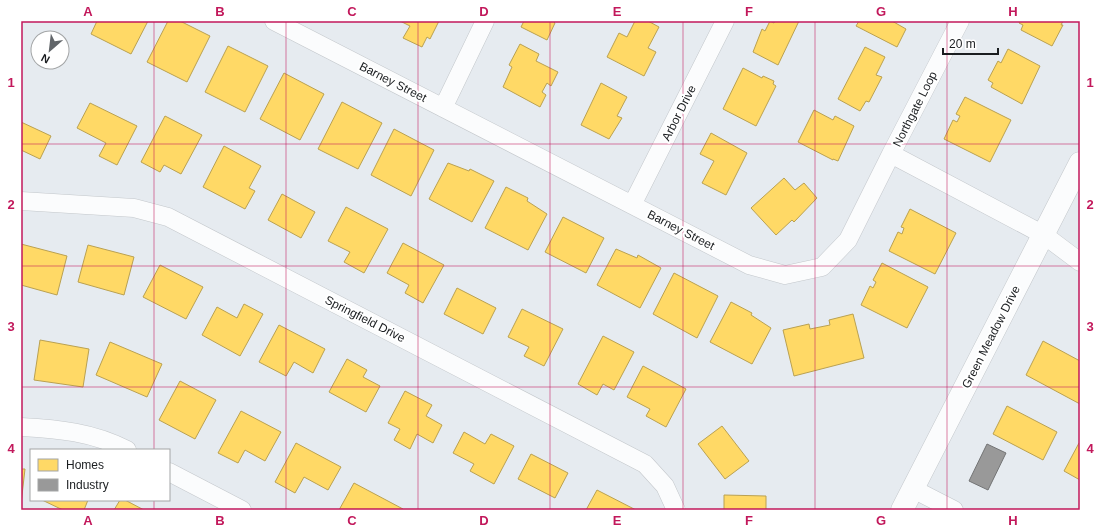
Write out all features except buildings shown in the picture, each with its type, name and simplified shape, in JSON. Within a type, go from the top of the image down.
[{"type":"main road","name":"Green Meadow Drive","points":[[902,510],[1080,163]]},
{"type":"street","name":"Barney Street","points":[[274,21],[749,265],[785,275],[822,266],[848,240],[891,154]]},
{"type":"street","points":[[443,108],[485,21]]},
{"type":"street","name":"Arbor Drive","points":[[632,205],[725,21]]},
{"type":"street","name":"Northgate Loop","points":[[891,154],[960,21]]},
{"type":"street","points":[[891,154],[1044,235],[1080,262]]},
{"type":"street","name":"Springfield Drive","points":[[21,201],[134,208],[168,217],[645,464],[665,486],[676,510]]},
{"type":"street","points":[[21,427],[67,430],[108,440],[125,449]]},
{"type":"street","points":[[170,473],[242,510]]},
{"type":"street","points":[[913,489],[954,510]]}]
